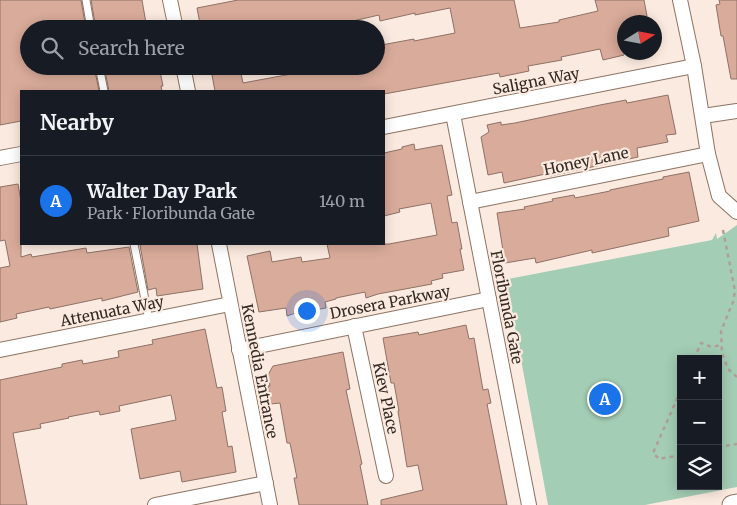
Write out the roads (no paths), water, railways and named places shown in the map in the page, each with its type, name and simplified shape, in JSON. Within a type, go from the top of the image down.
[{"type":"street","points":[[170,0],[174,20]]},
{"type":"street","points":[[680,0],[694,66],[708,154],[719,196],[737,212]]},
{"type":"street","name":"Saligna Way","points":[[385,127],[694,66]]},
{"type":"street","points":[[185,75],[188,90]]},
{"type":"street","points":[[703,116],[737,111]]},
{"type":"street","name":"Floribunda Gate","points":[[453,114],[529,505]]},
{"type":"street","points":[[0,158],[20,154]]},
{"type":"street","name":"Honey Lane","points":[[470,202],[708,154]]},
{"type":"street","name":"Kennedia Entrance","points":[[219,245],[270,505]]},
{"type":"street","name":"Drosera Parkway","points":[[239,350],[489,299]]},
{"type":"street","name":"Attenuata Way","points":[[0,350],[230,304]]},
{"type":"street","name":"Kiev Place","points":[[354,326],[386,476]]},
{"type":"street","points":[[155,505],[266,483]]},
{"type":"street","points":[[732,505],[737,504]]},
{"type":"lane","points":[[86,0],[89,20]]},
{"type":"lane","points":[[101,75],[104,90]]},
{"type":"lane","points":[[134,245],[149,321]]},
{"type":"place","name":"Walter Day Park","points":[[605,399]]}]
